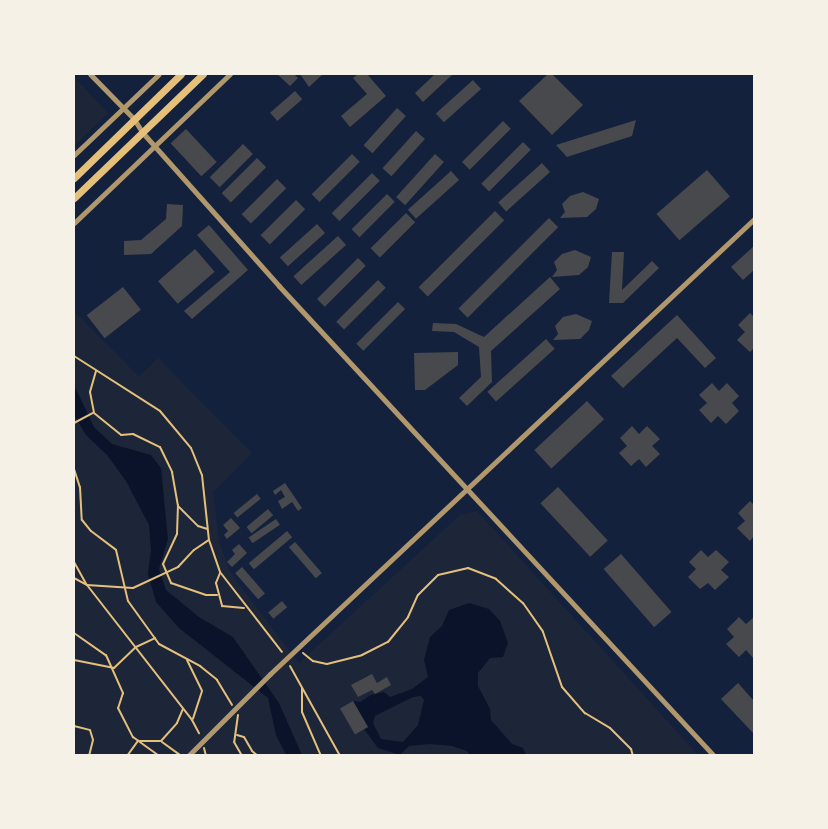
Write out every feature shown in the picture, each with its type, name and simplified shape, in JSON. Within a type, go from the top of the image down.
[{"type":"main road","points":[[74,177],[181,74]]},
{"type":"main road","points":[[74,198],[203,74]]},
{"type":"street","points":[[90,74],[134,119],[155,147],[467,492],[714,755]]},
{"type":"street","points":[[74,155],[159,74]]},
{"type":"street","points":[[74,223],[230,74]]},
{"type":"street","points":[[188,755],[270,674],[467,492],[754,219]]},
{"type":"path","points":[[74,356],[160,411],[191,447],[202,475],[209,540],[220,572],[286,659],[340,755]]},
{"type":"path","points":[[96,370],[90,392],[94,413],[121,435],[133,434],[160,447],[172,472],[178,505],[177,534],[163,564],[171,583],[206,595],[217,595]]},
{"type":"path","points":[[74,423],[94,413]]},
{"type":"path","points":[[74,469],[79,487],[82,520],[91,531],[116,550],[128,601],[155,638],[216,680],[240,719],[234,742],[242,755]]},
{"type":"path","points":[[178,505],[198,526],[208,530]]},
{"type":"path","points":[[74,578],[87,585],[112,589],[134,588],[155,580],[209,540]]},
{"type":"path","points":[[74,562],[87,585],[192,720],[206,755]]},
{"type":"path","points":[[298,648],[321,664],[362,655],[388,642],[408,617],[418,596],[438,575],[468,568],[496,579],[523,603],[543,632],[562,687],[585,713],[610,728],[631,748],[633,755]]},
{"type":"path","points":[[220,572],[216,583],[222,606],[245,608]]},
{"type":"path","points":[[74,633],[106,654],[123,693],[118,708],[133,737],[159,755]]},
{"type":"path","points":[[114,668],[136,647],[155,638]]},
{"type":"path","points":[[187,659],[202,691],[192,720]]},
{"type":"path","points":[[74,660],[114,668]]},
{"type":"path","points":[[302,687],[302,712],[321,755]]},
{"type":"path","points":[[161,741],[177,723],[183,709]]},
{"type":"path","points":[[74,726],[90,730],[93,740],[89,755]]},
{"type":"path","points":[[236,735],[244,737],[252,751],[258,755]]},
{"type":"path","points":[[138,741],[161,741],[181,755]]},
{"type":"path","points":[[127,755],[138,741]]},
{"type":"shaded area","points":[[74,77],[108,113],[74,146]]},
{"type":"shaded area","points":[[74,311],[139,377],[158,358],[252,453],[213,492],[219,542],[231,574],[299,663],[460,515],[477,511],[698,755],[74,755]]},
{"type":"shaded area","points":[[74,385],[94,427],[112,444],[151,455],[161,468],[168,539],[159,569],[166,590],[199,617],[233,637],[279,703],[302,755],[286,755],[276,735],[268,698],[179,628],[156,602],[148,574],[151,550],[149,525],[126,481],[107,455],[86,435],[74,415]]},
{"type":"shaded area","points":[[469,603],[489,609],[500,621],[508,643],[503,657],[490,658],[478,673],[478,686],[490,709],[491,720],[512,744],[523,748],[526,755],[470,755],[467,751],[452,746],[429,744],[409,746],[400,755],[378,748],[364,729],[368,727],[353,701],[360,702],[371,695],[384,692],[390,697],[412,689],[428,677],[424,660],[430,637],[442,626],[449,610]],"holes":[[[421,696],[424,700],[418,725],[403,742],[381,739],[373,723],[375,716],[413,697]]]},
{"type":"building","points":[[277,74],[294,74],[298,78],[290,86]]},
{"type":"building","points":[[300,74],[323,74],[309,87]]},
{"type":"building","points":[[358,74],[367,74],[386,96],[350,127],[341,116],[367,94],[353,78]]},
{"type":"building","points":[[435,74],[453,74],[423,102],[415,93]]},
{"type":"building","points":[[548,74],[552,74],[583,105],[552,135],[519,101]]},
{"type":"building","points":[[473,80],[481,89],[444,122],[436,113]]},
{"type":"building","points":[[295,91],[302,99],[277,121],[270,113]]},
{"type":"building","points":[[397,108],[406,116],[372,153],[364,145]]},
{"type":"building","points":[[636,120],[632,136],[567,157],[556,145]]},
{"type":"building","points":[[503,121],[511,129],[470,170],[462,162]]},
{"type":"building","points":[[186,129],[217,162],[201,176],[171,143]]},
{"type":"building","points":[[416,131],[425,139],[391,176],[383,168]]},
{"type":"building","points":[[523,142],[531,150],[489,191],[481,184]]},
{"type":"building","points":[[243,144],[253,154],[220,187],[210,177]]},
{"type":"building","points":[[352,154],[360,162],[319,202],[312,194]]},
{"type":"building","points":[[435,154],[444,162],[405,205],[396,197]]},
{"type":"building","points":[[257,158],[266,167],[231,203],[222,193]]},
{"type":"building","points":[[542,163],[550,172],[506,211],[498,202]]},
{"type":"building","points":[[707,170],[730,196],[679,240],[656,214]]},
{"type":"building","points":[[451,171],[459,180],[416,219],[408,210]]},
{"type":"building","points":[[372,173],[380,181],[339,221],[332,213]]},
{"type":"building","points":[[277,179],[286,188],[251,224],[242,214]]},
{"type":"building","points":[[583,192],[599,199],[596,209],[587,217],[560,218],[565,212],[562,204],[570,196]]},
{"type":"building","points":[[387,194],[395,202],[359,237],[352,229]]},
{"type":"building","points":[[296,200],[305,209],[270,245],[261,235]]},
{"type":"building","points":[[167,204],[183,205],[182,226],[151,254],[124,255],[124,241],[141,240],[166,219]]},
{"type":"building","points":[[495,211],[504,220],[428,297],[419,287]]},
{"type":"building","points":[[406,213],[415,222],[380,258],[371,248]]},
{"type":"building","points":[[549,218],[558,227],[468,318],[458,309]]},
{"type":"building","points":[[317,224],[325,233],[288,266],[280,257]]},
{"type":"building","points":[[209,225],[248,270],[192,319],[184,311],[230,272],[197,235]]},
{"type":"building","points":[[338,236],[346,245],[301,285],[293,276]]},
{"type":"building","points":[[754,246],[754,270],[743,280],[731,267]]},
{"type":"building","points":[[195,249],[215,272],[178,304],[158,281]]},
{"type":"building","points":[[575,250],[591,257],[588,267],[579,275],[552,277],[557,270],[554,262],[562,254]]},
{"type":"building","points":[[612,252],[624,252],[622,290],[652,261],[659,268],[623,303],[609,303]]},
{"type":"building","points":[[358,258],[366,266],[325,307],[317,299]]},
{"type":"building","points":[[550,277],[560,289],[491,351],[492,382],[467,406],[459,398],[481,377],[479,347],[454,332],[432,331],[433,323],[456,324],[484,337]]},
{"type":"building","points":[[378,280],[386,288],[344,329],[336,322]]},
{"type":"building","points":[[123,287],[141,310],[105,338],[87,315]]},
{"type":"building","points":[[398,302],[405,309],[363,351],[356,344]]},
{"type":"building","points":[[750,313],[754,317],[754,348],[750,352],[737,340],[745,332],[738,325]]},
{"type":"building","points":[[576,314],[592,321],[589,330],[580,339],[553,340],[558,334],[555,326],[563,317]]},
{"type":"building","points":[[677,315],[716,358],[705,368],[677,338],[623,388],[611,376]]},
{"type":"building","points":[[546,339],[555,349],[496,402],[487,392]]},
{"type":"building","points":[[458,352],[458,365],[425,390],[415,390],[414,353]]},
{"type":"building","points":[[712,383],[719,391],[727,383],[739,396],[732,403],[739,411],[726,424],[718,416],[711,423],[699,410],[707,403],[699,395]]},
{"type":"building","points":[[587,401],[604,419],[551,468],[534,450]]},
{"type":"building","points":[[632,426],[639,434],[647,426],[660,439],[652,446],[660,454],[646,467],[639,459],[631,466],[619,453],[627,446],[620,438]]},
{"type":"building","points":[[285,483],[302,508],[298,511],[292,502],[282,509],[278,501],[285,497],[281,490],[275,495],[273,491]]},
{"type":"building","points":[[558,487],[608,540],[590,557],[540,503]]},
{"type":"building","points":[[257,494],[261,499],[237,518],[234,513]]},
{"type":"building","points":[[750,501],[754,505],[754,536],[750,541],[737,528],[745,521],[738,513]]},
{"type":"building","points":[[268,509],[273,515],[252,533],[247,527]]},
{"type":"building","points":[[231,518],[240,528],[227,539],[224,535],[228,531],[223,525]]},
{"type":"building","points":[[276,519],[280,525],[253,543],[249,537]]},
{"type":"building","points":[[287,531],[292,537],[254,569],[249,563]]},
{"type":"building","points":[[295,542],[322,573],[316,578],[289,547]]},
{"type":"building","points":[[239,544],[247,553],[232,567],[227,562],[235,554],[232,550]]},
{"type":"building","points":[[701,550],[708,557],[716,550],[729,562],[721,570],[729,577],[715,590],[708,583],[700,589],[688,577],[696,569],[689,562]]},
{"type":"building","points":[[621,554],[672,612],[654,627],[604,569]]},
{"type":"building","points":[[242,567],[265,593],[258,599],[235,573]]},
{"type":"building","points":[[282,601],[287,607],[273,619],[268,613]]},
{"type":"building","points":[[739,617],[746,624],[754,617],[754,659],[746,650],[739,657],[726,644],[734,637],[727,629]]},
{"type":"building","points":[[372,674],[377,683],[387,677],[391,685],[375,694],[372,690],[358,697],[351,685]]},
{"type":"building","points":[[738,683],[754,701],[754,734],[721,699]]},
{"type":"building","points":[[353,701],[368,727],[355,734],[340,708]]}]
